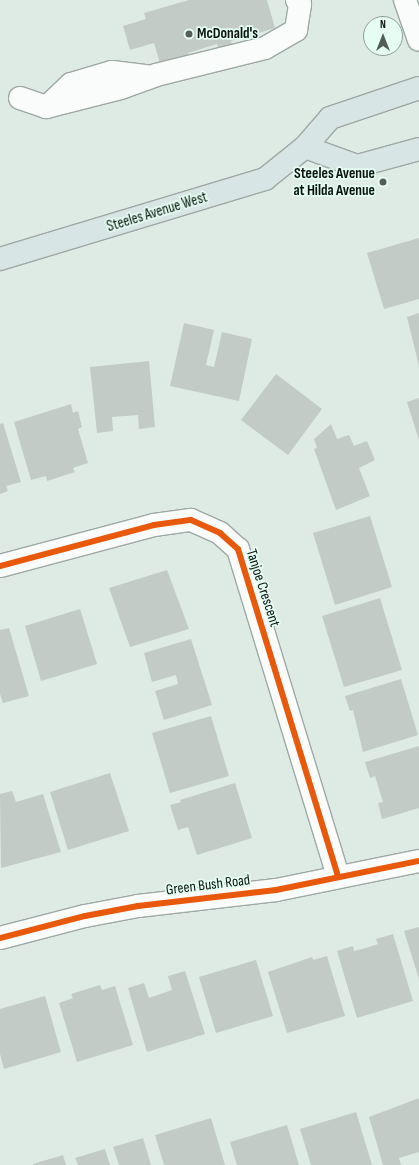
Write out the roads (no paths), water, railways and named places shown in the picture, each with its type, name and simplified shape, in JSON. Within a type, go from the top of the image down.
[{"type":"main road","name":"Steeles Avenue West","points":[[0,259],[265,179],[305,147],[330,118],[419,88]]},
{"type":"main road","points":[[305,147],[357,166],[419,149]]},
{"type":"street","points":[[20,98],[46,107],[121,88],[151,76],[265,48],[296,30],[300,4],[297,0]]},
{"type":"street","points":[[406,0],[419,40]]},
{"type":"street","name":"Tanjoe Crescent","points":[[0,566],[154,525],[191,520],[220,533],[238,548],[338,877]]},
{"type":"street","name":"Green Bush Road","points":[[0,938],[85,916],[138,906],[276,890],[419,861]]},
{"type":"place","name":"McDonald's","points":[[189,34]]},
{"type":"place","name":"Steeles Avenue at Hilda Avenue","points":[[383,182]]}]
